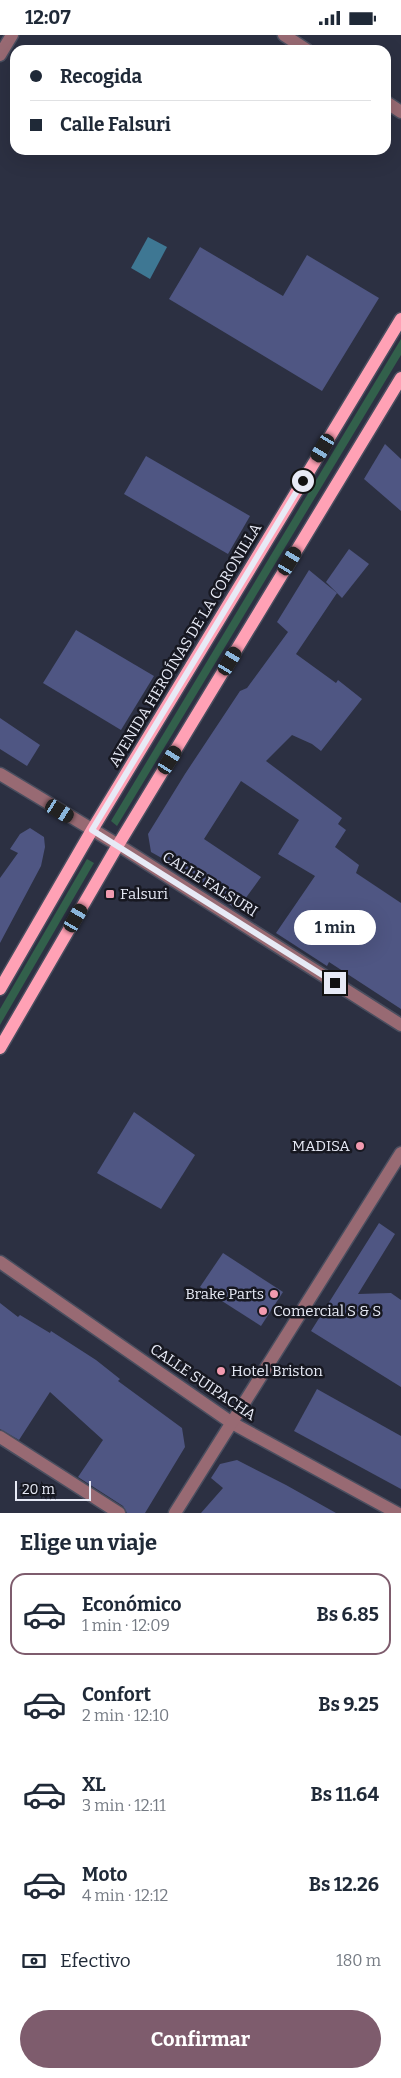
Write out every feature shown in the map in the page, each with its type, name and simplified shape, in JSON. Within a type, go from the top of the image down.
[{"type":"main road","name":"AVENIDA HEROÍNAS DE LA CORONILLA","points":[[0,989],[92,830],[401,319]]},
{"type":"main road","points":[[0,1048],[118,845],[401,379]]},
{"type":"street","points":[[0,55],[12,35]]},
{"type":"street","points":[[284,35],[299,45]]},
{"type":"street","name":"CALLE FALSURI","points":[[0,774],[118,845],[401,1025]]},
{"type":"street","points":[[175,1513],[401,1153]]},
{"type":"street","name":"CALLE SUIPACHA","points":[[0,1262],[232,1423],[397,1513]]},
{"type":"street","points":[[0,1437],[119,1513]]},
{"type":"green space","points":[[401,339],[401,355],[117,826],[111,821]]},
{"type":"green space","points":[[87,859],[94,863],[0,1025],[0,1009]]},
{"type":"water","points":[[148,237],[167,247],[150,279],[131,268]]},
{"type":"building","points":[[200,247],[283,296],[307,255],[379,298],[322,391],[169,299]]},
{"type":"building","points":[[385,444],[401,459],[401,511],[364,479]]},
{"type":"building","points":[[146,456],[250,516],[228,554],[124,494]]},
{"type":"building","points":[[349,549],[369,564],[342,598],[326,582]]},
{"type":"building","points":[[309,570],[337,593],[296,654],[336,683],[338,680],[362,699],[321,751],[312,744],[292,735],[266,761],[342,818],[338,824],[346,830],[335,847],[359,865],[356,873],[401,903],[401,1009],[329,962],[327,966],[276,933],[315,876],[278,854],[299,820],[241,781],[204,839],[261,877],[237,910],[190,874],[151,852],[148,834],[185,774],[240,691],[247,688],[288,632],[277,622]]},
{"type":"building","points":[[76,630],[154,676],[121,730],[43,683]]},
{"type":"building","points":[[0,718],[40,745],[27,766],[0,749]]},
{"type":"building","points":[[30,828],[44,837],[45,847],[41,866],[0,943],[0,878],[18,853],[10,849],[20,834]]},
{"type":"building","points":[[134,1112],[195,1155],[161,1209],[97,1173]]},
{"type":"building","points":[[379,1223],[395,1234],[358,1294],[391,1293],[401,1300],[401,1387],[311,1331]]},
{"type":"building","points":[[223,1253],[283,1292],[261,1326],[200,1287]]},
{"type":"building","points":[[0,1303],[18,1317],[20,1315],[50,1333],[51,1331],[96,1360],[120,1379],[118,1381],[182,1428],[185,1447],[145,1513],[127,1513],[123,1506],[78,1477],[103,1440],[50,1392],[19,1440],[0,1429]]},
{"type":"building","points":[[317,1389],[401,1436],[401,1489],[294,1431]]},
{"type":"building","points":[[237,1460],[336,1513],[201,1513],[223,1488],[211,1478],[220,1464]]},
{"type":"place","name":"Falsuri","points":[[110,894]]},
{"type":"place","name":"MADISA","points":[[360,1146]]},
{"type":"place","name":"Brake Parts","points":[[274,1294]]},
{"type":"place","name":"Comercial S & S","points":[[263,1311]]},
{"type":"place","name":"Hotel Briston","points":[[221,1371]]},
{"type":"route","points":[[303,481],[92,830],[335,983]]}]
